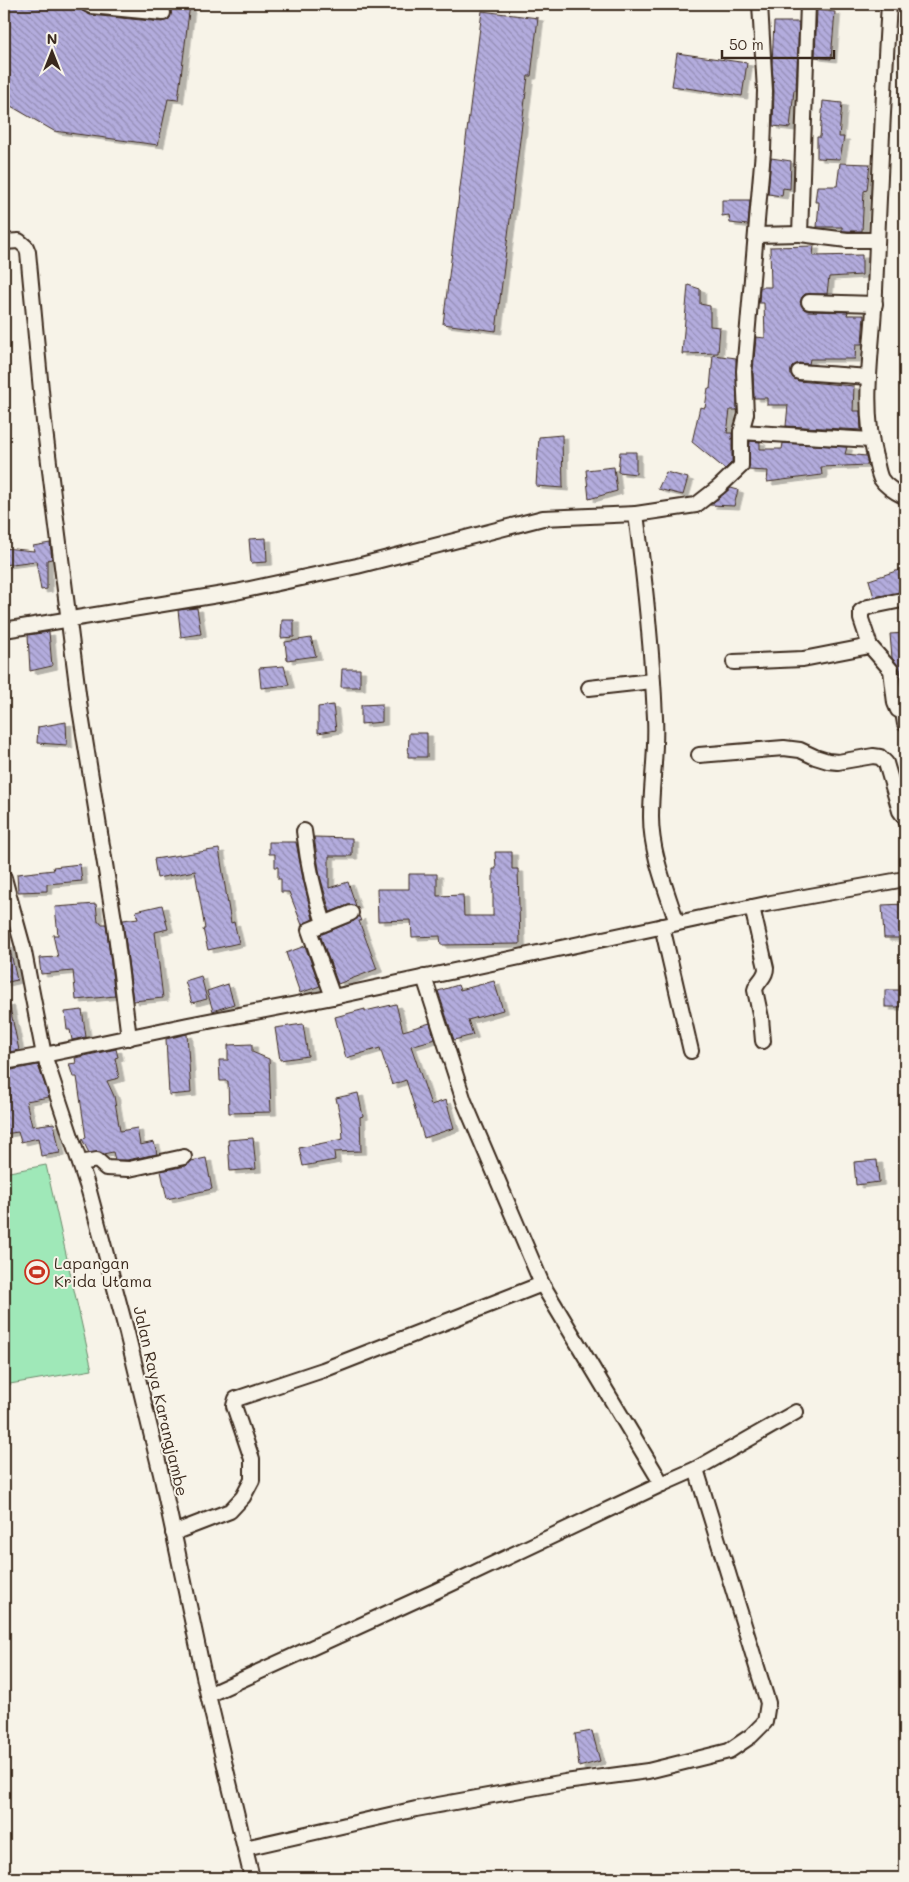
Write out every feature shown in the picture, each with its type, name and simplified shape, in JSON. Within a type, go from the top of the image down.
[{"type":"street","points":[[86,4],[163,14]]},
{"type":"street","points":[[4,630],[236,592],[357,566],[543,518],[636,514],[696,505],[719,487],[741,466],[741,432],[746,414],[744,371],[763,151],[765,90],[760,4]]},
{"type":"street","points":[[800,234],[808,4]]},
{"type":"street","points":[[889,4],[882,121],[875,304],[869,377],[871,440],[882,480],[892,490],[905,497]]},
{"type":"street","points":[[756,235],[800,234],[847,240],[877,240]]},
{"type":"street","points":[[4,242],[19,241],[26,247],[28,252],[44,422],[80,709],[115,926],[129,1038]]},
{"type":"street","points":[[809,302],[875,304]]},
{"type":"street","points":[[799,372],[869,377]]},
{"type":"street","points":[[741,432],[871,440]]},
{"type":"street","points":[[636,514],[644,574],[656,747],[651,817],[658,864],[676,923]]},
{"type":"street","points":[[902,600],[868,607],[861,611],[861,619],[870,646],[891,670],[895,703],[898,710],[905,716]]},
{"type":"street","points":[[734,662],[803,659],[870,646]]},
{"type":"street","points":[[589,688],[652,681]]},
{"type":"street","points":[[699,755],[784,748],[800,750],[815,758],[838,762],[873,756],[880,758],[886,763],[900,811],[905,818]]},
{"type":"street","points":[[304,831],[312,886],[324,923]]},
{"type":"street","name":"Jalan Raya Karangjambe","points":[[4,878],[23,947],[44,1055],[89,1191],[127,1333],[208,1695],[252,1878]]},
{"type":"street","points":[[4,1062],[333,997],[752,907],[905,878]]},
{"type":"street","points":[[752,907],[766,968],[764,976],[756,986],[763,1041]]},
{"type":"street","points":[[333,997],[309,930],[352,913]]},
{"type":"street","points":[[662,926],[691,1051]]},
{"type":"street","points":[[424,977],[464,1101],[542,1284],[662,1484]]},
{"type":"street","points":[[80,1163],[97,1160],[106,1168],[129,1169],[184,1157]]},
{"type":"street","points":[[173,1533],[230,1511],[243,1497],[252,1480],[252,1459],[234,1406],[236,1399],[332,1366],[542,1284]]},
{"type":"street","points":[[208,1695],[436,1591],[662,1484],[696,1470],[796,1412]]},
{"type":"street","points":[[244,1848],[425,1807],[565,1782],[648,1771],[729,1751],[751,1736],[765,1722],[768,1703],[696,1470]]},
{"type":"green space","name":"Lapangan Krida Utama","points":[[46,1165],[92,1370],[4,1385],[4,1173]]},
{"type":"building","points":[[4,4],[78,4],[80,9],[90,15],[162,22],[170,18],[171,10],[168,6],[158,4],[190,4],[178,100],[168,99],[158,145],[54,131],[4,102]]},
{"type":"building","points":[[817,10],[835,12],[831,59],[815,57]]},
{"type":"building","points":[[482,11],[538,18],[531,76],[528,76],[496,331],[443,324]]},
{"type":"building","points":[[774,22],[799,22],[796,90],[794,90],[790,128],[773,126],[774,91],[772,64]]},
{"type":"building","points":[[677,53],[747,63],[742,96],[672,86]]},
{"type":"building","points":[[823,101],[842,103],[839,137],[844,137],[840,159],[817,158],[817,137],[820,137]]},
{"type":"building","points":[[771,158],[791,161],[790,189],[783,188],[782,196],[768,194]]},
{"type":"building","points":[[840,163],[870,164],[867,190],[864,191],[862,231],[842,231],[842,227],[817,227],[819,202],[815,202],[817,186],[837,186]]},
{"type":"building","points":[[722,200],[750,200],[748,225],[730,223],[729,215],[722,216]]},
{"type":"building","points":[[814,246],[813,256],[862,255],[862,275],[829,277],[827,294],[805,294],[800,302],[804,309],[808,311],[848,312],[847,315],[864,315],[862,344],[856,344],[855,359],[810,359],[809,364],[799,363],[792,367],[791,375],[798,381],[854,386],[853,411],[860,411],[861,430],[786,426],[788,405],[767,405],[767,398],[754,398],[753,371],[756,337],[765,338],[764,303],[759,303],[760,287],[771,287],[770,247]]},
{"type":"building","points":[[688,285],[700,289],[700,304],[710,306],[710,326],[720,327],[718,353],[682,354]]},
{"type":"building","points":[[713,355],[736,358],[737,410],[730,410],[727,433],[732,433],[732,462],[725,469],[692,442],[700,407],[705,408],[708,388],[710,389]]},
{"type":"building","points":[[562,435],[563,488],[536,486],[539,437]]},
{"type":"building","points":[[750,441],[760,442],[760,449],[782,449],[783,443],[847,447],[845,454],[866,456],[868,465],[821,467],[822,475],[767,482],[768,471],[748,470]]},
{"type":"building","points":[[620,452],[636,452],[636,474],[618,472]]},
{"type":"building","points":[[614,467],[617,491],[589,499],[586,470]]},
{"type":"building","points":[[666,472],[688,478],[683,495],[658,489]]},
{"type":"building","points":[[731,488],[738,490],[734,506],[710,505]]},
{"type":"building","points":[[266,538],[267,562],[251,563],[249,539]]},
{"type":"building","points":[[50,543],[52,559],[47,560],[47,589],[41,590],[36,561],[4,565],[4,548],[34,551],[33,546]]},
{"type":"building","points":[[905,568],[905,592],[874,597],[869,580]]},
{"type":"building","points":[[197,608],[201,634],[181,637],[178,610]]},
{"type":"building","points":[[282,620],[294,620],[294,637],[281,638]]},
{"type":"building","points":[[49,632],[52,666],[30,671],[28,635]]},
{"type":"building","points":[[905,633],[904,703],[900,669],[892,658],[890,634]]},
{"type":"building","points":[[311,638],[316,656],[287,660],[285,642]]},
{"type":"building","points":[[284,666],[289,685],[261,688],[259,668]]},
{"type":"building","points":[[342,669],[360,669],[360,687],[341,687]]},
{"type":"building","points":[[382,704],[382,722],[361,724],[361,705]]},
{"type":"building","points":[[333,705],[336,730],[318,733],[318,707]]},
{"type":"building","points":[[66,722],[67,745],[37,743],[38,727]]},
{"type":"building","points":[[409,733],[427,733],[427,757],[408,757]]},
{"type":"building","points":[[314,837],[352,838],[352,856],[329,856],[329,888],[348,882],[356,906],[348,905],[330,912],[320,876]]},
{"type":"building","points":[[269,842],[296,842],[313,919],[302,925],[289,892],[281,892],[281,879],[278,879],[278,867],[275,867],[275,854],[269,854]]},
{"type":"building","points":[[219,849],[231,923],[234,922],[239,943],[208,950],[203,929],[205,929],[195,871],[157,878],[154,859]]},
{"type":"building","points":[[495,852],[512,852],[512,869],[518,869],[520,944],[441,945],[440,936],[412,937],[411,920],[378,921],[377,889],[409,889],[409,874],[437,874],[437,896],[463,895],[464,916],[493,916],[493,869],[496,869]]},
{"type":"building","points":[[80,864],[82,881],[47,884],[47,891],[18,892],[17,874],[54,870],[53,867]]},
{"type":"building","points":[[96,904],[98,922],[106,924],[115,996],[76,1000],[73,971],[41,974],[39,958],[58,957],[53,935],[58,935],[55,907]]},
{"type":"building","points":[[905,904],[905,938],[884,938],[882,905]]},
{"type":"building","points":[[162,905],[168,929],[155,932],[163,998],[133,1001],[123,920],[138,918],[136,911]]},
{"type":"building","points":[[359,916],[361,921],[359,921],[377,969],[338,984],[320,935],[354,921]]},
{"type":"building","points":[[9,945],[17,980],[4,983],[4,946]]},
{"type":"building","points":[[305,946],[320,986],[300,993],[286,953]]},
{"type":"building","points":[[201,976],[207,999],[192,1003],[185,981]]},
{"type":"building","points":[[494,981],[503,1010],[468,1020],[473,1035],[454,1040],[438,991],[458,985],[460,990]]},
{"type":"building","points":[[228,984],[234,1004],[213,1011],[207,991]]},
{"type":"building","points":[[885,990],[903,990],[903,1007],[885,1007]]},
{"type":"building","points":[[9,1003],[19,1050],[4,1053],[4,1004]]},
{"type":"building","points":[[396,1004],[403,1031],[430,1023],[435,1039],[411,1046],[431,1105],[446,1100],[454,1128],[424,1138],[406,1080],[392,1085],[380,1048],[346,1058],[335,1017],[365,1009],[365,1011]]},
{"type":"building","points":[[82,1010],[86,1037],[72,1040],[70,1030],[67,1030],[65,1012]]},
{"type":"building","points":[[303,1024],[308,1056],[280,1060],[275,1028]]},
{"type":"building","points":[[187,1034],[191,1093],[169,1095],[166,1039]]},
{"type":"building","points":[[252,1044],[252,1052],[269,1059],[271,1112],[229,1113],[228,1081],[220,1081],[219,1060],[228,1060],[228,1045]]},
{"type":"building","points":[[116,1049],[118,1057],[115,1058],[119,1078],[107,1081],[114,1096],[120,1131],[137,1128],[140,1145],[154,1142],[157,1154],[127,1160],[115,1160],[113,1152],[103,1154],[99,1152],[89,1153],[82,1139],[86,1138],[77,1077],[73,1077],[69,1064],[76,1063],[75,1058]]},
{"type":"building","points":[[38,1065],[49,1097],[26,1101],[32,1126],[54,1123],[60,1153],[41,1156],[38,1138],[21,1142],[18,1132],[4,1134],[4,1100],[10,1099],[6,1071]]},
{"type":"building","points":[[358,1093],[363,1116],[360,1117],[361,1151],[334,1152],[335,1160],[303,1166],[299,1148],[343,1139],[336,1098]]},
{"type":"building","points":[[253,1138],[256,1169],[230,1171],[228,1140]]},
{"type":"building","points":[[206,1158],[212,1189],[167,1199],[161,1171],[186,1166],[191,1161]]},
{"type":"building","points":[[877,1160],[879,1182],[856,1185],[854,1162]]},
{"type":"building","points":[[592,1731],[600,1761],[579,1767],[575,1734]]},
{"type":"place","name":"Lapangan Krida Utama","points":[[37,1272]]}]
